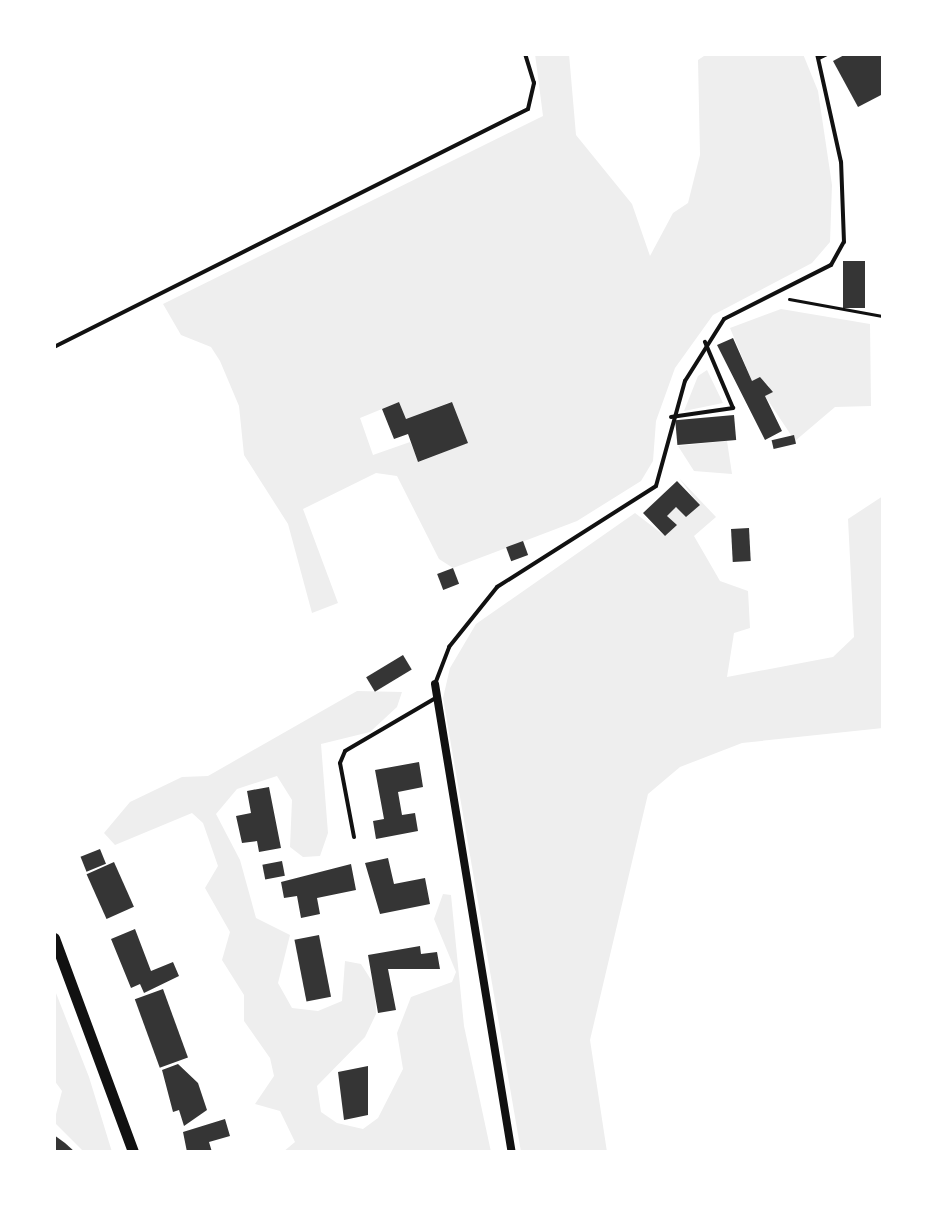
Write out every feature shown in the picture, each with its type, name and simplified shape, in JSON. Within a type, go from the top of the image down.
[{"type":"main road","points":[[54,938],[133,1152]]},
{"type":"street","points":[[435,684],[434,699],[512,1152]]},
{"type":"lane","points":[[54,347],[528,109],[534,83],[525,54]]},
{"type":"lane","points":[[435,684],[449,647],[497,587],[656,486],[671,417],[705,342],[724,319],[777,297],[831,265],[844,242],[839,148],[818,56],[827,54]]},
{"type":"lane","points":[[671,417],[733,408],[705,342]]},
{"type":"lane","points":[[354,837],[340,763],[345,751],[434,699]]},
{"type":"path","points":[[777,297],[883,316]]},
{"type":"shaded area","points":[[535,54],[569,54],[576,135],[632,204],[650,256],[673,213],[688,203],[700,155],[698,60],[707,54],[803,54],[818,91],[832,185],[830,242],[812,263],[713,315],[675,368],[656,421],[653,461],[641,481],[577,521],[453,568],[439,559],[397,476],[376,473],[303,509],[338,603],[312,613],[288,524],[244,455],[239,406],[220,361],[211,347],[181,335],[163,304],[543,116]],"holes":[[[399,402],[406,419],[451,402],[467,443],[419,462],[410,442],[373,455],[360,418]]]},
{"type":"shaded area","points":[[781,309],[870,324],[871,406],[835,407],[795,441],[765,396],[769,385],[752,381],[730,328]]},
{"type":"shaded area","points":[[707,370],[723,403],[684,411],[698,376]]},
{"type":"shaded area","points":[[727,441],[732,474],[694,471],[678,446]]},
{"type":"shaded area","points":[[679,478],[716,517],[694,536],[720,581],[748,591],[750,628],[734,633],[727,677],[833,657],[854,637],[848,519],[883,496],[883,728],[742,743],[680,767],[648,794],[590,1040],[607,1152],[521,1152],[443,698],[450,668],[476,624],[635,513],[665,536],[676,525],[667,516],[676,507],[686,517],[699,505]]},
{"type":"shaded area","points":[[357,691],[402,692],[397,707],[370,732],[321,744],[328,833],[320,856],[303,857],[290,847],[292,800],[277,776],[237,789],[216,814],[240,860],[256,918],[290,935],[278,983],[292,1008],[318,1011],[342,1001],[345,961],[361,964],[375,986],[376,1014],[365,1037],[317,1086],[321,1112],[337,1123],[363,1129],[378,1118],[403,1069],[397,1033],[411,997],[452,982],[456,972],[434,919],[443,894],[451,895],[464,1026],[491,1152],[283,1152],[295,1142],[280,1111],[255,1104],[274,1076],[270,1058],[244,1021],[244,995],[222,960],[230,932],[205,888],[218,866],[203,823],[192,813],[115,845],[104,833],[130,802],[182,777],[208,776]]},
{"type":"shaded area","points":[[54,988],[89,1077],[112,1152],[84,1152],[54,1122],[62,1091],[54,1080]]},
{"type":"building","points":[[846,54],[883,54],[883,94],[858,107],[833,61]]},
{"type":"building","points":[[843,261],[865,261],[865,308],[843,308]]},
{"type":"building","points":[[733,338],[752,381],[760,377],[773,392],[765,396],[782,431],[765,440],[717,345]]},
{"type":"building","points":[[399,402],[406,419],[452,402],[468,443],[418,462],[408,434],[394,439],[382,409]]},
{"type":"building","points":[[734,415],[736,440],[677,445],[675,420]]},
{"type":"building","points":[[794,435],[796,444],[774,449],[772,440]]},
{"type":"building","points":[[677,481],[700,505],[686,517],[676,507],[667,516],[677,525],[665,536],[643,513]]},
{"type":"building","points":[[749,528],[751,561],[733,562],[731,529]]},
{"type":"building","points":[[523,541],[528,555],[511,561],[506,547]]},
{"type":"building","points":[[453,568],[459,584],[443,590],[437,574]]},
{"type":"building","points":[[403,655],[412,670],[375,692],[366,677]]},
{"type":"building","points":[[419,762],[423,787],[398,792],[402,815],[415,813],[418,831],[376,839],[373,821],[384,819],[375,770]]},
{"type":"building","points":[[269,787],[281,848],[259,852],[257,841],[242,843],[236,816],[251,813],[247,791]]},
{"type":"building","points":[[100,849],[106,864],[87,872],[81,857]]},
{"type":"building","points":[[388,858],[394,884],[425,878],[430,904],[380,914],[365,863]]},
{"type":"building","points":[[282,861],[285,876],[265,880],[262,865]]},
{"type":"building","points":[[114,862],[134,907],[107,919],[87,874]]},
{"type":"building","points":[[351,864],[356,890],[317,898],[320,914],[301,918],[297,896],[284,898],[281,882]]},
{"type":"building","points":[[135,929],[151,971],[173,962],[179,976],[144,993],[140,984],[131,988],[111,939]]},
{"type":"building","points":[[319,935],[331,997],[306,1002],[294,940]]},
{"type":"building","points":[[420,946],[421,954],[437,952],[440,969],[388,969],[396,1010],[378,1013],[368,955]]},
{"type":"building","points":[[163,989],[188,1058],[160,1068],[135,999]]},
{"type":"building","points":[[178,1064],[198,1083],[207,1110],[184,1126],[179,1110],[173,1112],[162,1070]]},
{"type":"building","points":[[368,1066],[368,1115],[344,1120],[338,1072]]},
{"type":"building","points":[[225,1119],[230,1136],[209,1142],[212,1152],[187,1152],[183,1132]]},
{"type":"building","points":[[54,1135],[65,1143],[75,1152],[54,1152]]}]
